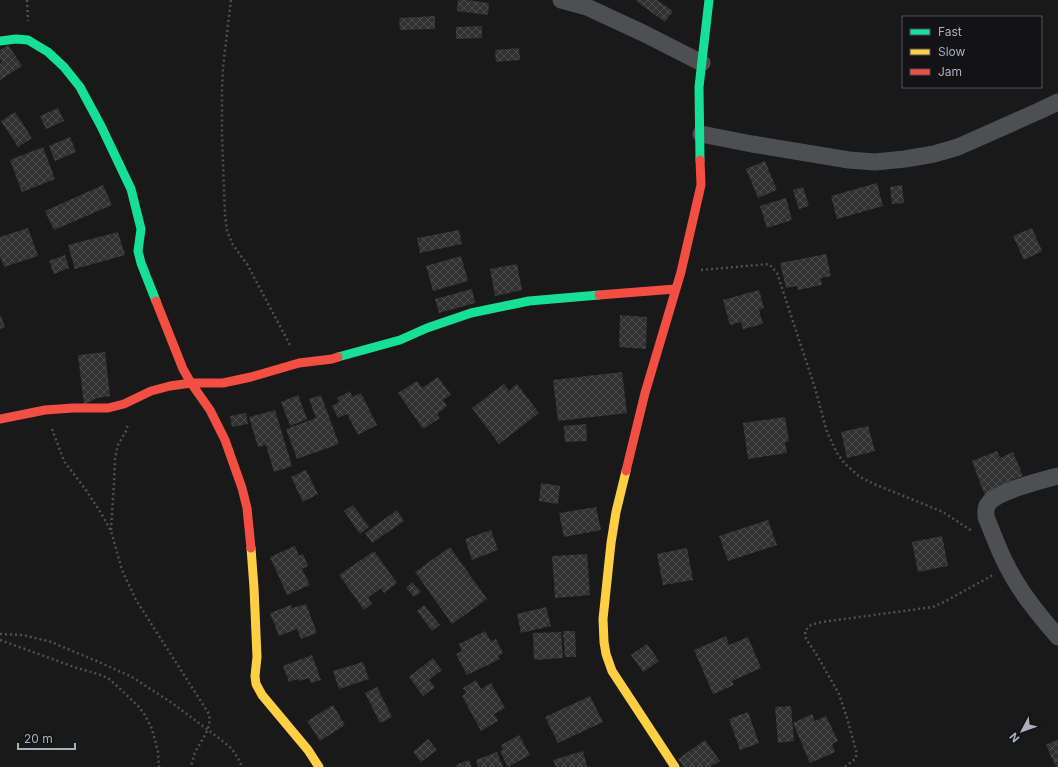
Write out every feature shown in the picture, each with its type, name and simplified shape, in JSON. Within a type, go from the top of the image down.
[{"type":"street","points":[[561,0],[587,7],[643,32],[702,63]]},
{"type":"street","points":[[676,767],[612,671],[606,654],[604,626],[608,573],[616,512],[645,393],[681,272],[701,185],[699,87],[709,0]]},
{"type":"street","points":[[0,41],[16,39],[28,40],[48,52],[64,67],[80,88],[101,126],[131,188],[141,228],[138,251],[140,264],[183,369],[191,384],[210,410],[225,440],[242,488],[247,508],[254,588],[257,657],[255,676],[256,684],[262,695],[308,750],[319,767]]},
{"type":"street","points":[[701,134],[849,160],[876,162],[934,154],[958,147],[1058,102]]},
{"type":"street","points":[[0,419],[45,410],[108,408],[124,404],[151,391],[170,386],[223,382],[251,377],[299,363],[332,359],[400,340],[427,328],[471,313],[528,301],[675,289]]},
{"type":"street","points":[[1058,476],[1009,490],[991,501],[986,509],[986,518],[1007,566],[1027,598],[1058,637]]},
{"type":"path","points":[[231,0],[223,67],[222,91],[225,215],[227,231],[233,245],[247,264],[299,363]]},
{"type":"path","points":[[681,272],[768,264],[772,267],[777,273],[815,388],[827,432],[837,453],[860,477],[943,512],[973,532]]},
{"type":"path","points":[[45,410],[64,461],[86,490],[111,531],[122,570],[136,600],[210,714],[208,730],[194,754],[191,767]]},
{"type":"path","points":[[111,531],[115,458],[118,445],[126,431],[128,424]]},
{"type":"path","points":[[845,767],[855,759],[857,754],[851,732],[839,694],[806,639],[805,631],[811,625],[822,622],[933,608],[1007,566]]},
{"type":"path","points":[[0,634],[23,635],[51,642],[132,676],[172,703],[232,749],[242,767]]},
{"type":"path","points":[[0,640],[108,678],[139,707],[145,715],[152,729],[158,752],[159,767]]},
{"type":"building","points":[[458,0],[489,3],[488,15],[457,11]]},
{"type":"building","points":[[657,0],[673,11],[665,22],[636,1]]},
{"type":"building","points":[[435,16],[435,29],[400,30],[399,18]]},
{"type":"building","points":[[482,26],[482,38],[456,39],[456,27]]},
{"type":"building","points":[[8,45],[22,66],[0,80],[0,64],[2,62],[0,59],[0,50]]},
{"type":"building","points":[[519,48],[520,60],[496,62],[495,50]]},
{"type":"building","points":[[58,108],[64,121],[46,129],[40,116]]},
{"type":"building","points":[[15,112],[32,138],[18,147],[1,121]]},
{"type":"building","points":[[70,137],[76,152],[55,161],[49,146]]},
{"type":"building","points":[[43,147],[55,179],[22,192],[10,160]]},
{"type":"building","points":[[765,161],[777,190],[758,198],[746,169]]},
{"type":"building","points":[[877,183],[883,206],[837,219],[831,196]]},
{"type":"building","points":[[103,185],[112,205],[54,230],[45,211]]},
{"type":"building","points":[[902,185],[904,203],[892,204],[890,187]]},
{"type":"building","points":[[803,187],[809,206],[799,209],[793,190]]},
{"type":"building","points":[[786,198],[792,220],[767,228],[760,206]]},
{"type":"building","points":[[28,228],[38,256],[4,267],[0,256],[0,237]]},
{"type":"building","points":[[1032,228],[1042,251],[1024,260],[1013,236]]},
{"type":"building","points":[[459,230],[462,244],[420,253],[417,238]]},
{"type":"building","points":[[118,232],[125,255],[75,269],[68,245]]},
{"type":"building","points":[[826,254],[831,276],[821,278],[822,285],[798,290],[797,286],[786,288],[780,263]]},
{"type":"building","points":[[65,255],[69,268],[54,274],[49,261]]},
{"type":"building","points":[[461,256],[468,281],[433,291],[426,266]]},
{"type":"building","points":[[517,264],[522,290],[495,296],[490,269]]},
{"type":"building","points":[[472,289],[475,303],[439,313],[435,299]]},
{"type":"building","points":[[759,290],[764,308],[759,310],[763,324],[743,329],[741,322],[730,325],[723,300]]},
{"type":"building","points":[[0,314],[5,327],[0,329]]},
{"type":"building","points":[[620,315],[647,317],[646,349],[619,347]]},
{"type":"building","points":[[105,352],[110,396],[97,398],[84,405],[78,355]]},
{"type":"building","points":[[622,372],[627,413],[558,421],[553,380]]},
{"type":"building","points":[[438,377],[451,395],[443,400],[447,406],[437,414],[440,418],[423,429],[398,393],[417,381],[422,388]]},
{"type":"building","points":[[504,384],[509,391],[517,384],[539,413],[499,444],[472,408]]},
{"type":"building","points":[[350,391],[353,397],[361,393],[377,425],[358,435],[347,414],[338,418],[332,406],[339,402],[337,398]]},
{"type":"building","points":[[298,395],[307,419],[290,426],[281,402]]},
{"type":"building","points":[[321,395],[339,444],[297,459],[286,429],[316,418],[309,399]]},
{"type":"building","points":[[275,410],[292,466],[274,472],[266,445],[258,447],[249,417]]},
{"type":"building","points":[[246,413],[248,424],[232,427],[230,416]]},
{"type":"building","points":[[785,417],[789,441],[785,442],[787,453],[748,459],[743,423]]},
{"type":"building","points":[[586,424],[587,441],[565,442],[564,426]]},
{"type":"building","points":[[868,426],[875,451],[847,458],[841,432]]},
{"type":"building","points":[[997,451],[1000,458],[1013,452],[1023,476],[1012,480],[1014,485],[985,496],[972,461]]},
{"type":"building","points":[[306,470],[318,494],[303,502],[291,477]]},
{"type":"building","points":[[541,483],[560,486],[558,504],[539,501]]},
{"type":"building","points":[[353,505],[369,527],[360,534],[344,511]]},
{"type":"building","points":[[596,507],[601,530],[564,537],[559,513]]},
{"type":"building","points":[[397,510],[404,521],[372,543],[365,533]]},
{"type":"building","points":[[768,520],[777,545],[728,561],[719,536]]},
{"type":"building","points":[[491,530],[498,550],[472,560],[465,539]]},
{"type":"building","points":[[942,536],[948,566],[918,572],[912,542]]},
{"type":"building","points":[[295,546],[299,556],[303,554],[308,566],[302,569],[310,585],[287,595],[270,557]]},
{"type":"building","points":[[450,547],[487,599],[452,624],[415,572]]},
{"type":"building","points":[[687,548],[693,580],[663,585],[657,554]]},
{"type":"building","points":[[374,551],[397,583],[384,593],[381,588],[368,598],[372,604],[364,610],[339,575]]},
{"type":"building","points":[[587,554],[590,595],[555,598],[552,556]]},
{"type":"building","points":[[412,582],[421,592],[414,597],[406,588]]},
{"type":"building","points":[[306,604],[317,633],[301,639],[297,629],[279,636],[270,613],[291,605],[292,608]]},
{"type":"building","points":[[424,605],[440,625],[432,631],[417,611]]},
{"type":"building","points":[[546,607],[551,626],[521,633],[517,614]]},
{"type":"building","points":[[485,631],[491,641],[496,639],[503,653],[498,656],[500,659],[467,675],[456,654],[462,651],[459,644]]},
{"type":"building","points":[[563,631],[575,631],[576,657],[565,657]]},
{"type":"building","points":[[561,632],[563,658],[534,660],[533,633]]},
{"type":"building","points":[[726,636],[729,645],[748,637],[761,668],[732,681],[734,685],[713,694],[694,650]]},
{"type":"building","points":[[647,644],[659,661],[643,672],[631,655]]},
{"type":"building","points":[[312,655],[321,680],[311,683],[309,678],[289,682],[283,666]]},
{"type":"building","points":[[433,658],[442,670],[429,680],[435,687],[423,696],[409,677]]},
{"type":"building","points":[[363,662],[369,679],[339,689],[333,671]]},
{"type":"building","points":[[476,680],[481,689],[491,683],[505,708],[494,714],[498,721],[481,731],[462,696],[466,693],[463,688]]},
{"type":"building","points":[[377,687],[392,717],[380,723],[365,693]]},
{"type":"building","points":[[590,696],[603,722],[558,743],[545,717]]},
{"type":"building","points":[[333,705],[345,725],[320,741],[307,721]]},
{"type":"building","points":[[791,706],[794,741],[778,743],[775,707]]},
{"type":"building","points":[[748,712],[759,743],[740,750],[729,719]]},
{"type":"building","points":[[812,714],[815,721],[826,716],[838,741],[832,744],[835,752],[810,763],[793,723]]},
{"type":"building","points":[[519,735],[530,755],[508,767],[500,751],[503,750],[501,745]]},
{"type":"building","points":[[428,739],[437,750],[421,762],[413,752]]},
{"type":"building","points":[[1058,739],[1058,767],[1056,767],[1046,745]]},
{"type":"building","points":[[705,740],[720,761],[710,767],[684,767],[678,759]]},
{"type":"building","points":[[583,751],[587,767],[556,767],[553,760]]},
{"type":"building","points":[[497,752],[503,767],[478,767],[476,760]]},
{"type":"building","points":[[469,760],[472,767],[457,767],[456,765]]},
{"type":"traffic: fast","points":[[700,160],[699,87],[709,0]]},
{"type":"traffic: fast","points":[[0,41],[16,39],[28,40],[48,52],[64,67],[80,87],[101,126],[131,189],[141,229],[138,251],[141,263],[156,301]]},
{"type":"traffic: fast","points":[[338,357],[400,340],[427,328],[471,313],[529,301],[599,295]]},
{"type":"traffic: slow","points":[[626,471],[616,512],[611,543],[603,619],[604,642],[606,654],[612,671],[675,767]]},
{"type":"traffic: slow","points":[[251,548],[257,657],[255,676],[256,684],[262,695],[308,750],[319,767]]},
{"type":"traffic: jam","points":[[626,471],[645,393],[681,272],[701,185],[700,160]]},
{"type":"traffic: jam","points":[[599,295],[675,289]]},
{"type":"traffic: jam","points":[[156,301],[183,369],[210,410],[225,440],[242,488],[247,508],[251,548]]},
{"type":"traffic: jam","points":[[0,419],[45,410],[108,408],[124,404],[151,391],[170,386],[191,383],[223,383],[251,377],[299,363],[338,357]]}]
